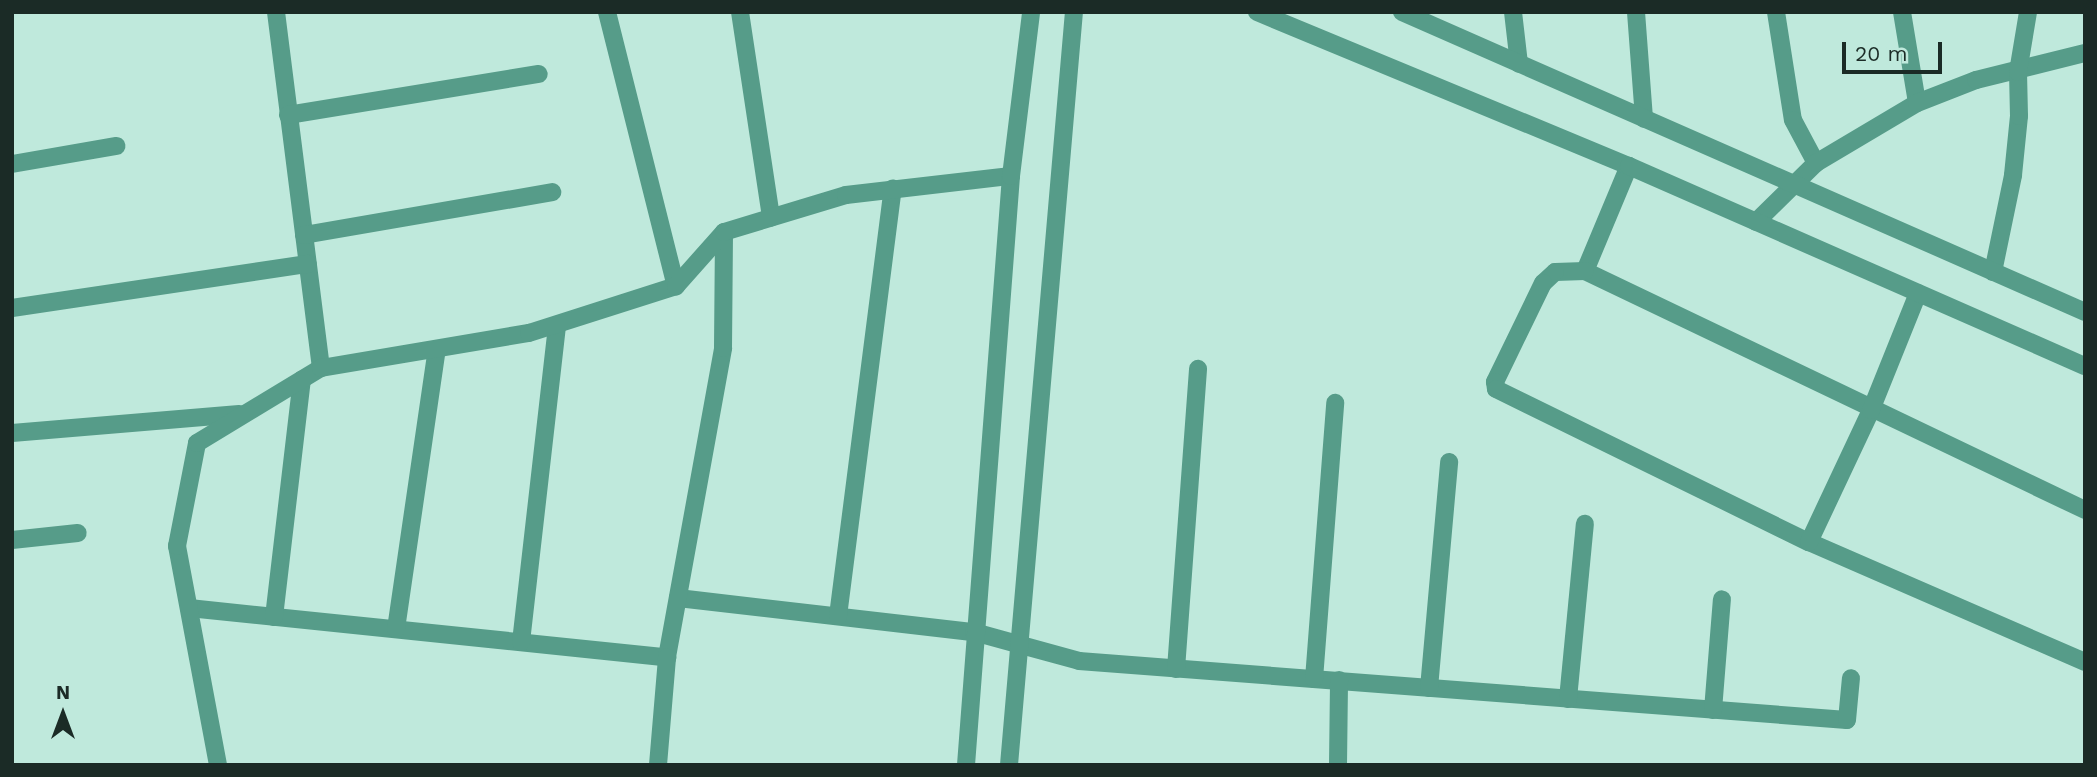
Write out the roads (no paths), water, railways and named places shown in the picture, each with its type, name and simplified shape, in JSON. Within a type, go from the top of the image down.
[{"type":"street","points":[[276,12],[321,368]]},
{"type":"street","points":[[607,12],[676,286]]},
{"type":"street","points":[[740,12],[771,218]]},
{"type":"street","points":[[966,765],[974,632],[1011,176],[1031,12]]},
{"type":"street","points":[[1009,765],[1074,12]]},
{"type":"street","points":[[1257,12],[1629,166],[2085,366]]},
{"type":"street","points":[[1402,12],[2085,312]]},
{"type":"street","points":[[1513,12],[1519,64]]},
{"type":"street","points":[[1636,12],[1644,119]]},
{"type":"street","points":[[1776,12],[1793,120],[1816,163]]},
{"type":"street","points":[[1902,12],[1917,103]]},
{"type":"street","points":[[1993,272],[2013,175],[2019,116],[2018,72],[2028,12]]},
{"type":"street","points":[[1756,222],[1792,183],[1816,163],[1917,103],[1976,80],[2085,54]]},
{"type":"street","points":[[288,115],[539,74]]},
{"type":"street","points":[[12,164],[116,146]]},
{"type":"street","points":[[1585,271],[1629,166]]},
{"type":"street","points":[[218,765],[177,546],[197,443],[321,368],[437,349],[557,325],[676,286],[724,232],[846,195],[1011,176]]},
{"type":"street","points":[[838,616],[893,189]]},
{"type":"street","points":[[304,235],[552,192]]},
{"type":"street","points":[[658,765],[667,657],[723,348],[724,232]]},
{"type":"street","points":[[12,308],[308,264]]},
{"type":"street","points":[[2085,510],[1585,271],[1555,272],[1543,283],[1512,342],[1496,389],[1810,542],[2085,662]]},
{"type":"street","points":[[1810,542],[1871,410],[1919,293]]},
{"type":"street","points":[[521,642],[557,325]]},
{"type":"street","points":[[396,629],[437,349]]},
{"type":"street","points":[[1175,669],[1198,369]]},
{"type":"street","points":[[274,617],[302,380]]},
{"type":"street","points":[[1314,679],[1335,403]]},
{"type":"street","points":[[12,433],[245,413]]},
{"type":"street","points":[[1429,688],[1449,462]]},
{"type":"street","points":[[1568,699],[1585,524]]},
{"type":"street","points":[[12,540],[78,533]]},
{"type":"street","points":[[678,598],[974,632],[1018,642],[1079,662],[1847,720],[1851,678]]},
{"type":"street","points":[[1713,710],[1722,599]]},
{"type":"street","points":[[189,608],[667,657]]},
{"type":"street","points":[[1338,765],[1339,680]]}]
